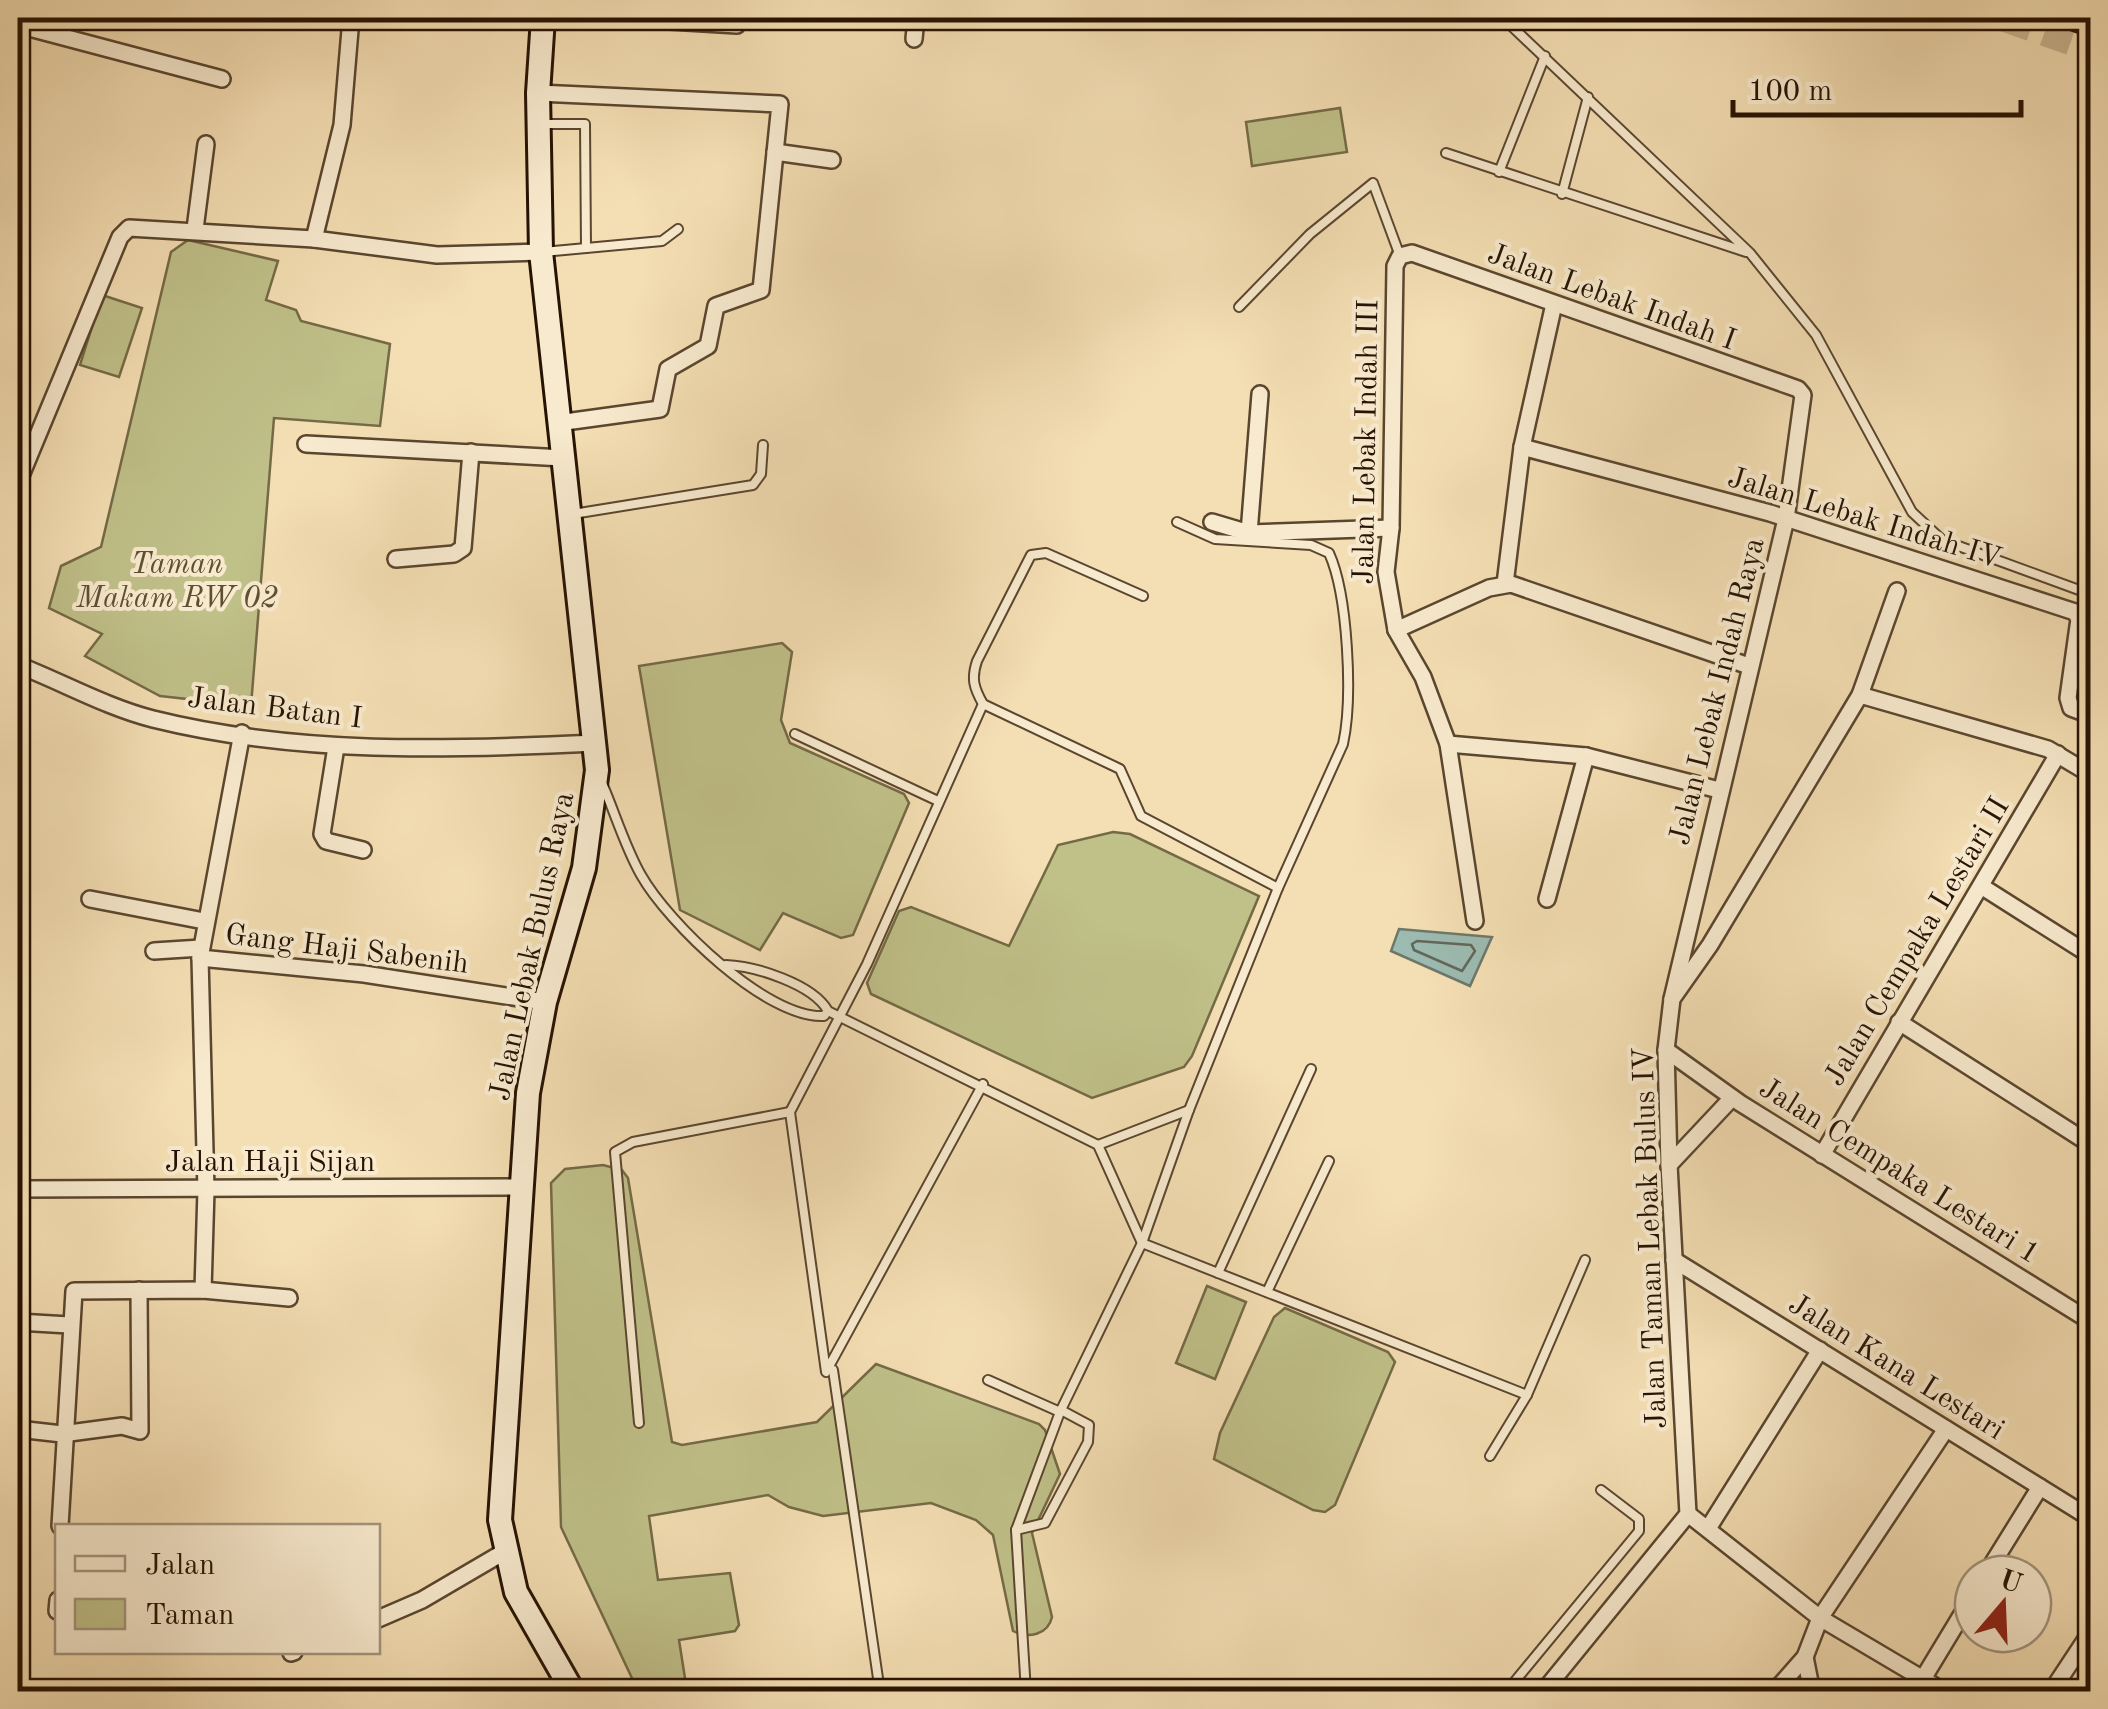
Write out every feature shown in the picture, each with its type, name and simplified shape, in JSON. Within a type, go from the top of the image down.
[{"type":"main road","name":"Jalan Lebak Bulus Raya","points":[[543,18],[538,93],[541,252],[597,770],[578,893],[545,1002],[528,1094],[500,1483],[504,1552],[516,1592],[573,1692]]},
{"type":"street","points":[[314,239],[342,125],[352,18]]},
{"type":"street","points":[[619,18],[737,26]]},
{"type":"street","points":[[914,39],[916,18]]},
{"type":"street","points":[[18,25],[222,79]]},
{"type":"street","points":[[538,93],[780,104],[761,290],[716,306],[708,346],[668,369],[660,409],[558,424]]},
{"type":"street","points":[[195,229],[206,144]]},
{"type":"street","points":[[775,152],[832,160]]},
{"type":"street","points":[[18,483],[120,237],[140,226],[314,239],[437,255],[541,252]]},
{"type":"street","name":"Jalan Lebak Indah I","points":[[1400,256],[1412,253],[1798,389],[1804,395]]},
{"type":"street","name":"Jalan Lebak Indah III","points":[[1396,630],[1386,572],[1394,266],[1400,256]]},
{"type":"street","points":[[1497,586],[1522,447],[1554,304]]},
{"type":"street","points":[[1249,533],[1260,394]]},
{"type":"street","name":"Jalan Lebak Indah Raya","points":[[1672,999],[1786,519],[1804,395]]},
{"type":"street","points":[[306,444],[564,458]]},
{"type":"street","name":"Jalan Lebak Indah IV","points":[[1522,447],[1786,519],[2075,612],[2079,618],[2069,703],[2090,715]]},
{"type":"street","points":[[396,559],[454,554],[463,548],[471,452]]},
{"type":"street","points":[[1212,522],[1249,533],[1390,528]]},
{"type":"street","points":[[1474,921],[1448,744],[1423,677],[1396,630],[1497,586],[1749,666]]},
{"type":"street","name":"Jalan Taman Lebak Bulus IV","points":[[1688,1514],[1669,1165],[1666,1050],[1672,999],[1710,945],[1860,695],[1897,591]]},
{"type":"street","name":"Jalan Batan I","points":[[18,664],[152,719],[336,747],[482,748],[596,743]]},
{"type":"street","points":[[1860,695],[2060,755],[2090,774]]},
{"type":"street","points":[[203,1290],[206,1190],[201,953],[242,733]]},
{"type":"street","points":[[1448,744],[1586,756],[1719,790]]},
{"type":"street","points":[[336,747],[322,834],[326,841],[363,850]]},
{"type":"street","name":"Jalan Cempaka Lestari II","points":[[1822,1155],[2060,755]]},
{"type":"street","points":[[1547,899],[1586,756]]},
{"type":"street","points":[[1981,886],[2090,955]]},
{"type":"street","points":[[90,899],[204,921]]},
{"type":"street","name":"Gang Haji Sabenih","points":[[154,950],[364,974],[545,1002]]},
{"type":"street","points":[[19,964],[19,1188]]},
{"type":"street","points":[[1899,1022],[2090,1144]]},
{"type":"street","name":"Jalan Cempaka Lestari 1","points":[[1666,1050],[1732,1098],[2090,1321]]},
{"type":"street","name":"Jalan Cempaka Lestari 1","points":[[1669,1165],[1732,1098]]},
{"type":"street","name":"Jalan Haji Sijan","points":[[19,1188],[522,1187]]},
{"type":"street","name":"Jalan Kana Lestari","points":[[1674,1260],[2090,1518]]},
{"type":"street","points":[[60,1524],[69,1324],[77,1290],[203,1290],[289,1298]]},
{"type":"street","points":[[18,1429],[62,1434],[109,1426],[140,1431],[139,1290]]},
{"type":"street","points":[[18,1322],[69,1324]]},
{"type":"street","points":[[1709,1527],[1820,1350]]},
{"type":"street","points":[[1774,1692],[1805,1657],[1820,1618],[1946,1429]]},
{"type":"street","points":[[1998,1554],[2040,1487]]},
{"type":"street","points":[[1543,1692],[1688,1514],[1820,1618],[1945,1692]]},
{"type":"street","points":[[380,1618],[422,1600],[504,1552]]},
{"type":"street","points":[[1924,1677],[1953,1629]]},
{"type":"street","points":[[2050,1692],[2090,1633]]},
{"type":"street","points":[[1805,1657],[1812,1692]]},
{"type":"lane","points":[[1503,18],[1750,253],[1816,335],[1912,512],[1942,540],[2090,594]]},
{"type":"lane","points":[[1499,172],[1545,56]]},
{"type":"lane","points":[[1562,194],[1588,96]]},
{"type":"lane","points":[[538,124],[585,124],[586,248]]},
{"type":"lane","points":[[1446,153],[1750,253]]},
{"type":"lane","points":[[1239,307],[1310,234],[1373,183],[1400,256]]},
{"type":"lane","points":[[541,252],[662,241],[678,228]]},
{"type":"lane","points":[[572,514],[753,485],[761,474],[763,446]]},
{"type":"lane","points":[[1026,1692],[1016,1530],[1061,1411],[1142,1244],[1189,1110],[1278,888],[1343,744],[1348,722],[1348,676],[1336,570],[1329,553],[1320,548],[1233,542],[1177,522]]},
{"type":"lane","points":[[1143,596],[1046,553],[1031,555],[977,660],[972,678],[983,704],[1112,763],[1125,774],[1141,816],[1278,888]]},
{"type":"lane","points":[[982,1084],[828,1372],[824,1368],[790,1112],[842,1017],[983,704]]},
{"type":"lane","points":[[795,734],[938,801]]},
{"type":"lane","points":[[597,770],[640,875],[676,922],[726,965],[736,980],[798,1011],[816,1016],[828,1010]]},
{"type":"lane","points":[[726,965],[754,969],[806,991],[828,1010],[1098,1145],[1142,1244],[1527,1395]]},
{"type":"lane","points":[[1218,1272],[1311,1069]]},
{"type":"lane","points":[[1098,1145],[1189,1110]]},
{"type":"lane","points":[[640,1423],[615,1152],[633,1142],[790,1112]]},
{"type":"lane","points":[[1268,1292],[1330,1161]]},
{"type":"lane","points":[[1490,1456],[1527,1395],[1585,1260]]},
{"type":"lane","points":[[832,1368],[880,1692]]},
{"type":"lane","points":[[988,1380],[1089,1425],[1088,1442],[1044,1525],[1016,1530]]},
{"type":"lane","points":[[1506,1692],[1638,1531],[1640,1519],[1602,1490]]},
{"type":"green space","points":[[1340,108],[1347,152],[1252,166],[1246,122]]},
{"type":"green space","name":"Taman Makam RW 02","points":[[188,240],[278,261],[266,300],[296,310],[301,321],[390,344],[380,426],[274,418],[251,706],[160,696],[85,656],[102,634],[49,608],[61,566],[101,547],[171,252]]},
{"type":"green space","points":[[102,295],[142,308],[119,377],[80,365]]},
{"type":"green space","points":[[782,643],[792,652],[781,720],[790,743],[904,794],[909,803],[853,935],[841,938],[783,913],[760,950],[680,910],[639,666]]},
{"type":"green space","points":[[1113,832],[1130,834],[1259,896],[1184,1067],[1092,1098],[871,994],[867,983],[899,911],[911,907],[1009,946],[1058,845]]},
{"type":"green space","points":[[603,1165],[622,1170],[628,1178],[672,1442],[682,1445],[817,1422],[876,1364],[1039,1424],[1045,1430],[1060,1474],[1032,1533],[1052,1617],[1046,1628],[1031,1635],[1013,1631],[993,1535],[976,1520],[931,1503],[823,1516],[789,1507],[768,1495],[649,1516],[658,1580],[730,1573],[739,1625],[735,1631],[679,1640],[687,1691],[638,1691],[561,1527],[551,1183],[565,1169]]},
{"type":"green space","points":[[1207,1286],[1246,1302],[1215,1379],[1176,1363]]},
{"type":"green space","points":[[1285,1308],[1388,1352],[1395,1362],[1335,1505],[1325,1512],[1313,1510],[1214,1459],[1220,1433],[1274,1317]]},
{"type":"water","points":[[1399,929],[1492,937],[1470,986],[1391,951]]},
{"type":"tunnel","points":[[2005,18],[2090,48]]},
{"type":"railway","points":[[2048,18],[2090,33]]}]
